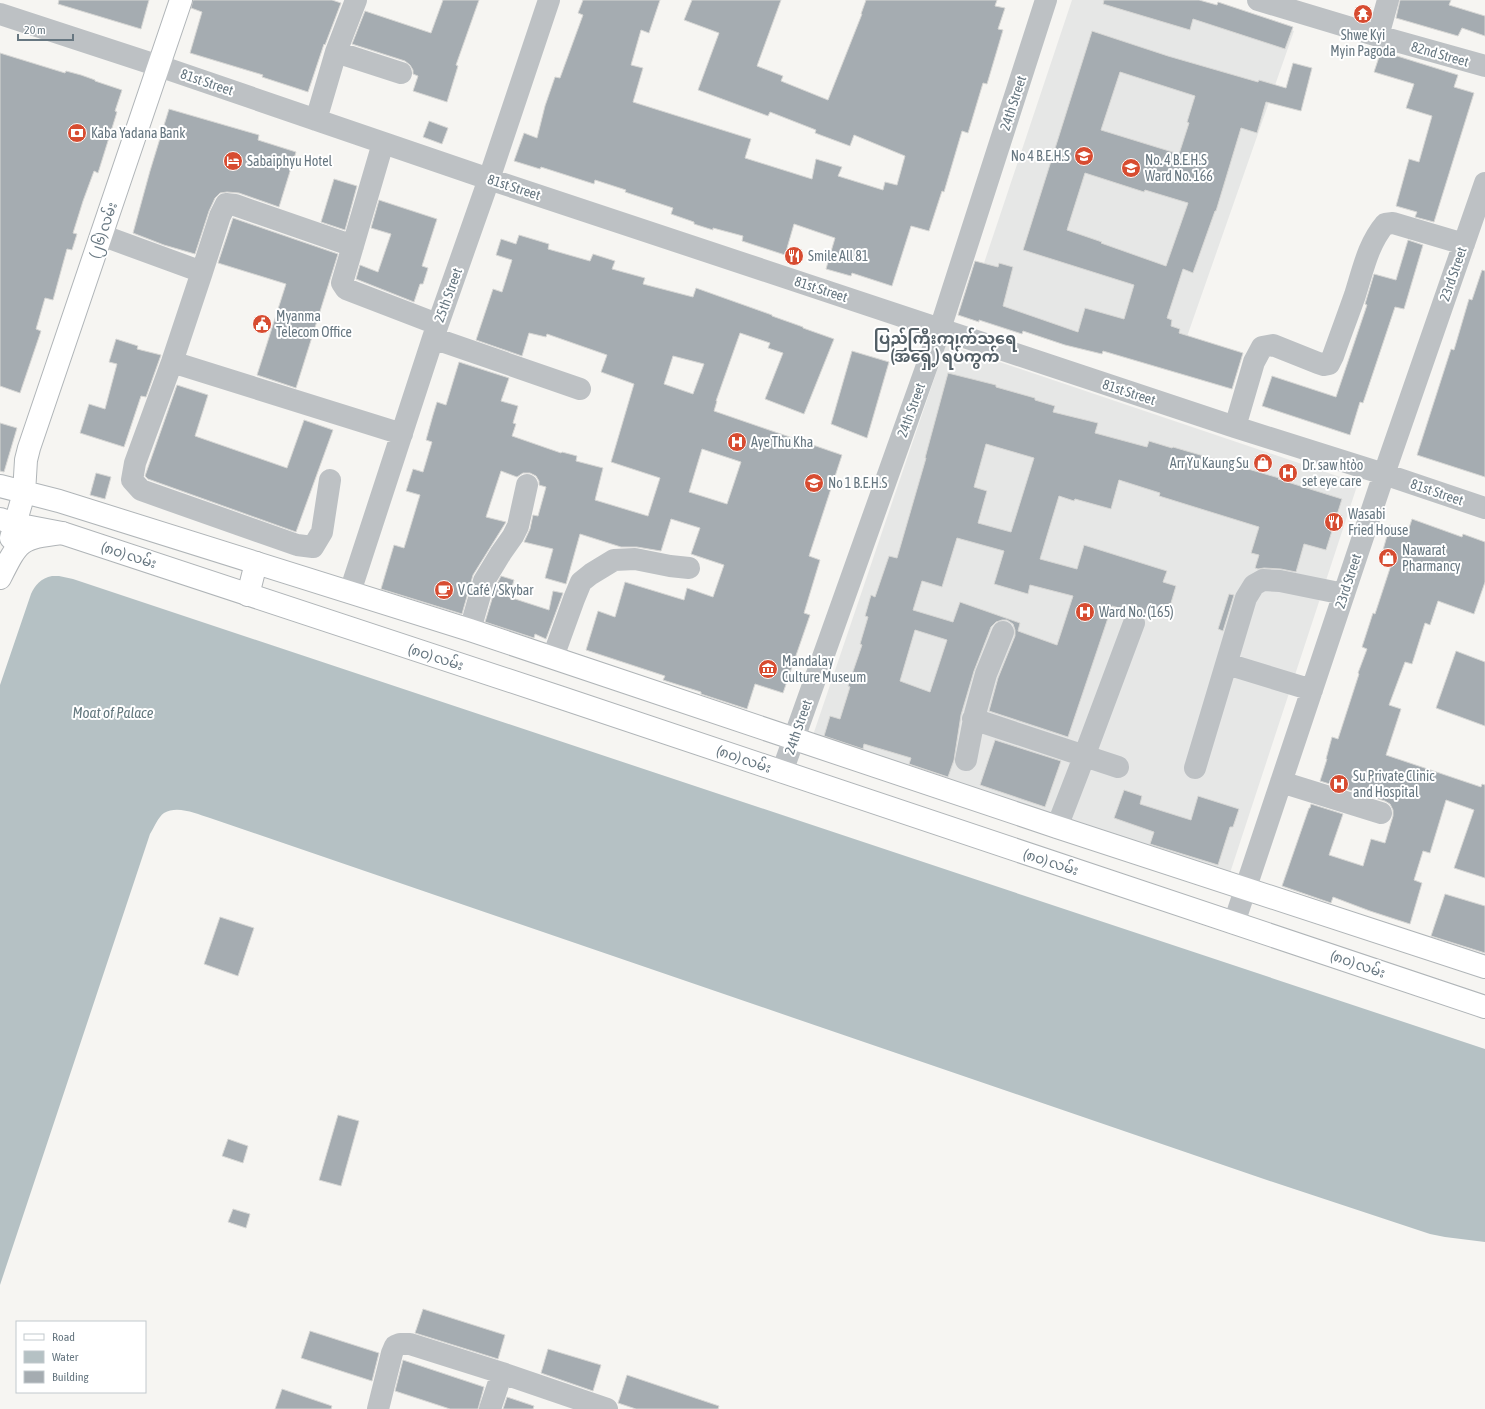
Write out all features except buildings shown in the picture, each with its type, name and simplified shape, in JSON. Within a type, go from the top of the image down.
[{"type":"main road","name":"(၂၆) လမ်း","points":[[0,577],[8,522],[24,493],[26,460],[181,0]]},
{"type":"main road","points":[[0,478],[26,460]]},
{"type":"main road","points":[[0,486],[59,501],[470,630],[1485,967]]},
{"type":"main road","name":"(၈၀) လမ်း","points":[[8,522],[62,533],[1485,1007]]},
{"type":"main road","points":[[0,577],[11,556],[19,545],[30,538],[62,533]]},
{"type":"main road","points":[[248,595],[256,563]]},
{"type":"street","points":[[316,120],[336,52],[356,0]]},
{"type":"street","name":"25th Street","points":[[350,592],[435,331],[489,179],[549,0]]},
{"type":"street","name":"24th Street","points":[[782,772],[940,328],[1046,0]]},
{"type":"street","name":"82nd Street","points":[[1258,0],[1485,66]]},
{"type":"street","points":[[1378,36],[1388,0]]},
{"type":"street","name":"81st Street","points":[[0,14],[159,66],[489,179],[1235,427],[1384,474],[1485,508]]},
{"type":"street","points":[[336,52],[401,73]]},
{"type":"street","points":[[383,143],[342,283],[346,289],[435,331],[580,388]]},
{"type":"street","name":"23rd Street","points":[[1234,923],[1384,474],[1485,183]]},
{"type":"street","points":[[330,480],[322,532],[313,546],[297,545],[141,490],[132,480],[135,463],[172,362],[220,216],[226,204],[235,204],[353,246]]},
{"type":"street","points":[[1235,427],[1254,362],[1262,347],[1273,345],[1318,363],[1324,365],[1329,364],[1355,294],[1365,260],[1377,234],[1385,224],[1393,223],[1464,244]]},
{"type":"street","points":[[101,235],[202,272]]},
{"type":"street","points":[[172,362],[402,434]]},
{"type":"street","points":[[470,630],[484,580],[518,526],[527,485]]},
{"type":"street","points":[[553,657],[581,582],[590,574],[614,560],[635,559],[689,568]]},
{"type":"street","points":[[1195,768],[1246,598],[1254,584],[1263,580],[1280,581],[1344,594]]},
{"type":"street","points":[[1057,826],[1085,756],[1134,623]]},
{"type":"street","points":[[966,760],[974,719],[986,674],[1004,632]]},
{"type":"street","points":[[1226,664],[1312,690]]},
{"type":"street","points":[[974,719],[1118,767]]},
{"type":"street","points":[[1281,782],[1381,813]]},
{"type":"street","points":[[378,1409],[392,1353],[395,1346],[400,1344],[410,1344],[502,1373],[607,1409]]},
{"type":"street","points":[[490,1409],[502,1373]]},
{"type":"shaded area","name":"No. 4 B.E.H.S Ward No. 166","points":[[1072,0],[1198,0],[1294,31],[1176,368],[970,305]]},
{"type":"shaded area","name":"Ward No. (165)","points":[[946,344],[1358,483],[1229,876],[811,741]]},
{"type":"water","name":"Moat of Palace","points":[[52,576],[73,579],[1485,1049],[1485,1242],[1430,1234],[1261,1178],[210,818],[187,811],[175,810],[164,813],[150,834],[0,1285],[0,685],[31,594],[39,582]]},
{"type":"place","name":"Shwe Kyi Myin Pagoda","points":[[1363,14]]},
{"type":"place","name":"Kaba Yadana Bank","points":[[77,133]]},
{"type":"place","name":"No 4 B.E.H.S","points":[[1084,156]]},
{"type":"place","name":"Sabaiphyu Hotel","points":[[233,161]]},
{"type":"place","name":"No. 4 B.E.H.S Ward No. 166","points":[[1131,168]]},
{"type":"place","name":"Smile All 81","points":[[794,256]]},
{"type":"place","name":"Myanma Telecom Office","points":[[262,324]]},
{"type":"place","name":"Aye Thu Kha","points":[[737,442]]},
{"type":"place","name":"Arr Yu Kaung Su","points":[[1263,463]]},
{"type":"place","name":"Dr. saw htòo set eye care","points":[[1288,473]]},
{"type":"place","name":"No 1 B.E.H.S","points":[[814,483]]},
{"type":"place","name":"Wasabi Fried House","points":[[1334,522]]},
{"type":"place","name":"Nawarat Pharmancy","points":[[1388,558]]},
{"type":"place","name":"V Café / Skybar","points":[[444,590]]},
{"type":"place","name":"Ward No. (165)","points":[[1085,612]]},
{"type":"place","name":"Mandalay Culture Museum","points":[[768,669]]},
{"type":"place","name":"Su Private Clinic and Hospital","points":[[1339,784]]},
{"type":"district","name":"ပြည်ကြီးကျက်သရေ (အရှေ့) ရပ်ကွက်","points":[[945,347]]}]
